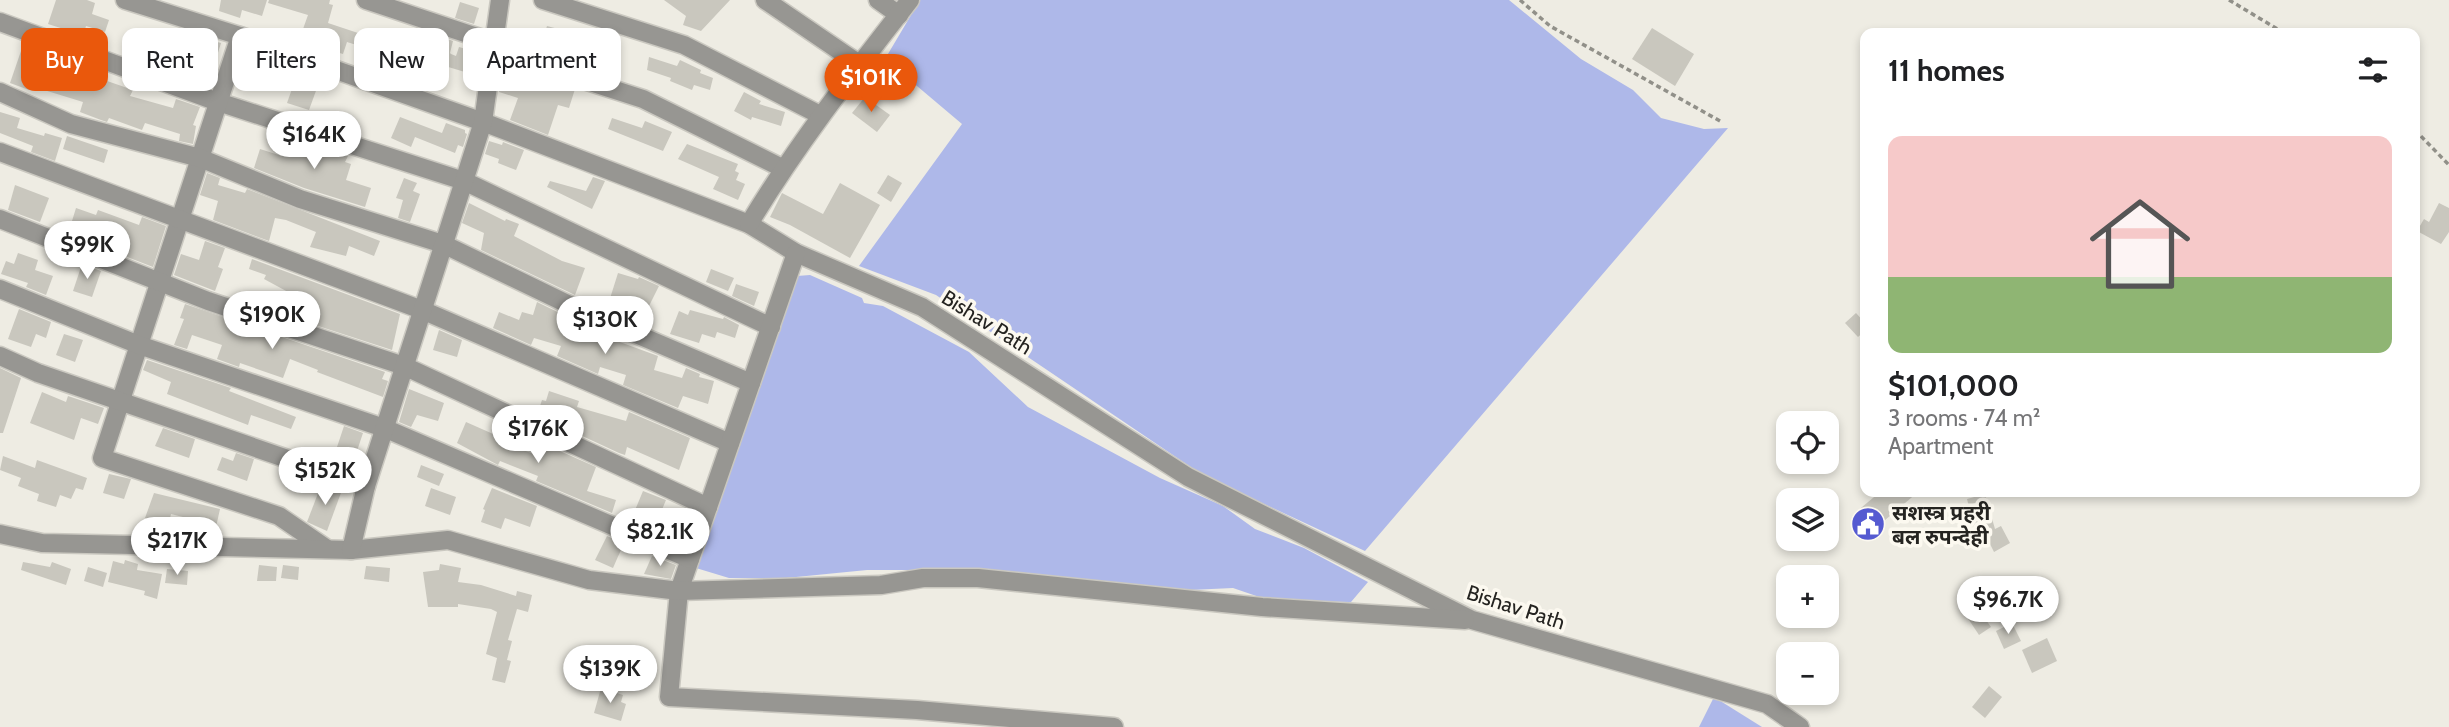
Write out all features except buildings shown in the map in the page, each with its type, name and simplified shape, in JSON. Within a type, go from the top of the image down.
[{"type":"street","name":"Bishav Path","points":[[125,0],[232,33]]},
{"type":"street","points":[[366,0],[463,36]]},
{"type":"street","points":[[496,28],[500,0]]},
{"type":"street","points":[[543,0],[684,45],[820,115]]},
{"type":"street","points":[[765,0],[859,64]]},
{"type":"street","points":[[878,0],[899,15]]},
{"type":"street","points":[[749,223],[782,168],[820,115],[911,0]]},
{"type":"street","points":[[0,22],[218,102],[464,181],[771,327]]},
{"type":"street","points":[[232,60],[102,458],[279,516],[327,549]]},
{"type":"street","name":"Bishav Path","points":[[340,72],[749,223],[796,253],[922,307],[1188,477],[1472,620],[1767,704],[1800,727]]},
{"type":"street","points":[[351,550],[366,486],[482,122],[487,91]]},
{"type":"street","points":[[620,91],[643,99],[782,168]]},
{"type":"street","points":[[0,92],[71,124],[200,158],[300,199],[443,244],[582,311],[751,383]]},
{"type":"street","points":[[0,152],[422,310],[730,443]]},
{"type":"street","points":[[0,219],[208,301],[404,366],[708,507]]},
{"type":"street","points":[[796,253],[679,591],[669,696],[917,710],[1114,727]]},
{"type":"street","points":[[0,289],[139,345],[384,428],[690,559]]},
{"type":"street","points":[[0,356],[38,373],[366,486]]},
{"type":"street","points":[[0,534],[41,543],[351,550],[448,541],[589,580],[679,591],[881,585],[923,578],[978,578],[1262,607],[1472,620]]},
{"type":"path","points":[[1520,0],[1550,26],[1720,121]]},
{"type":"path","points":[[2229,0],[2276,28]]},
{"type":"path","points":[[2420,135],[2449,165]]},
{"type":"shaded area","points":[[920,0],[1509,0],[1581,59],[1633,90],[1661,118],[1704,129],[1728,128],[1365,551],[1204,476],[936,295],[859,266],[962,124],[885,59]]},
{"type":"shaded area","points":[[810,275],[862,298],[864,303],[883,306],[969,352],[1028,407],[1160,478],[1223,506],[1255,529],[1304,548],[1368,582],[1351,602],[1271,601],[1233,588],[1190,590],[957,570],[867,570],[786,578],[729,578],[696,568],[797,276]]},
{"type":"shaded area","points":[[1714,697],[1762,727],[1699,727]]},
{"type":"place","name":"सशस्त्र प्रहरी बल रुपन्देही","points":[[1868,524]]}]
